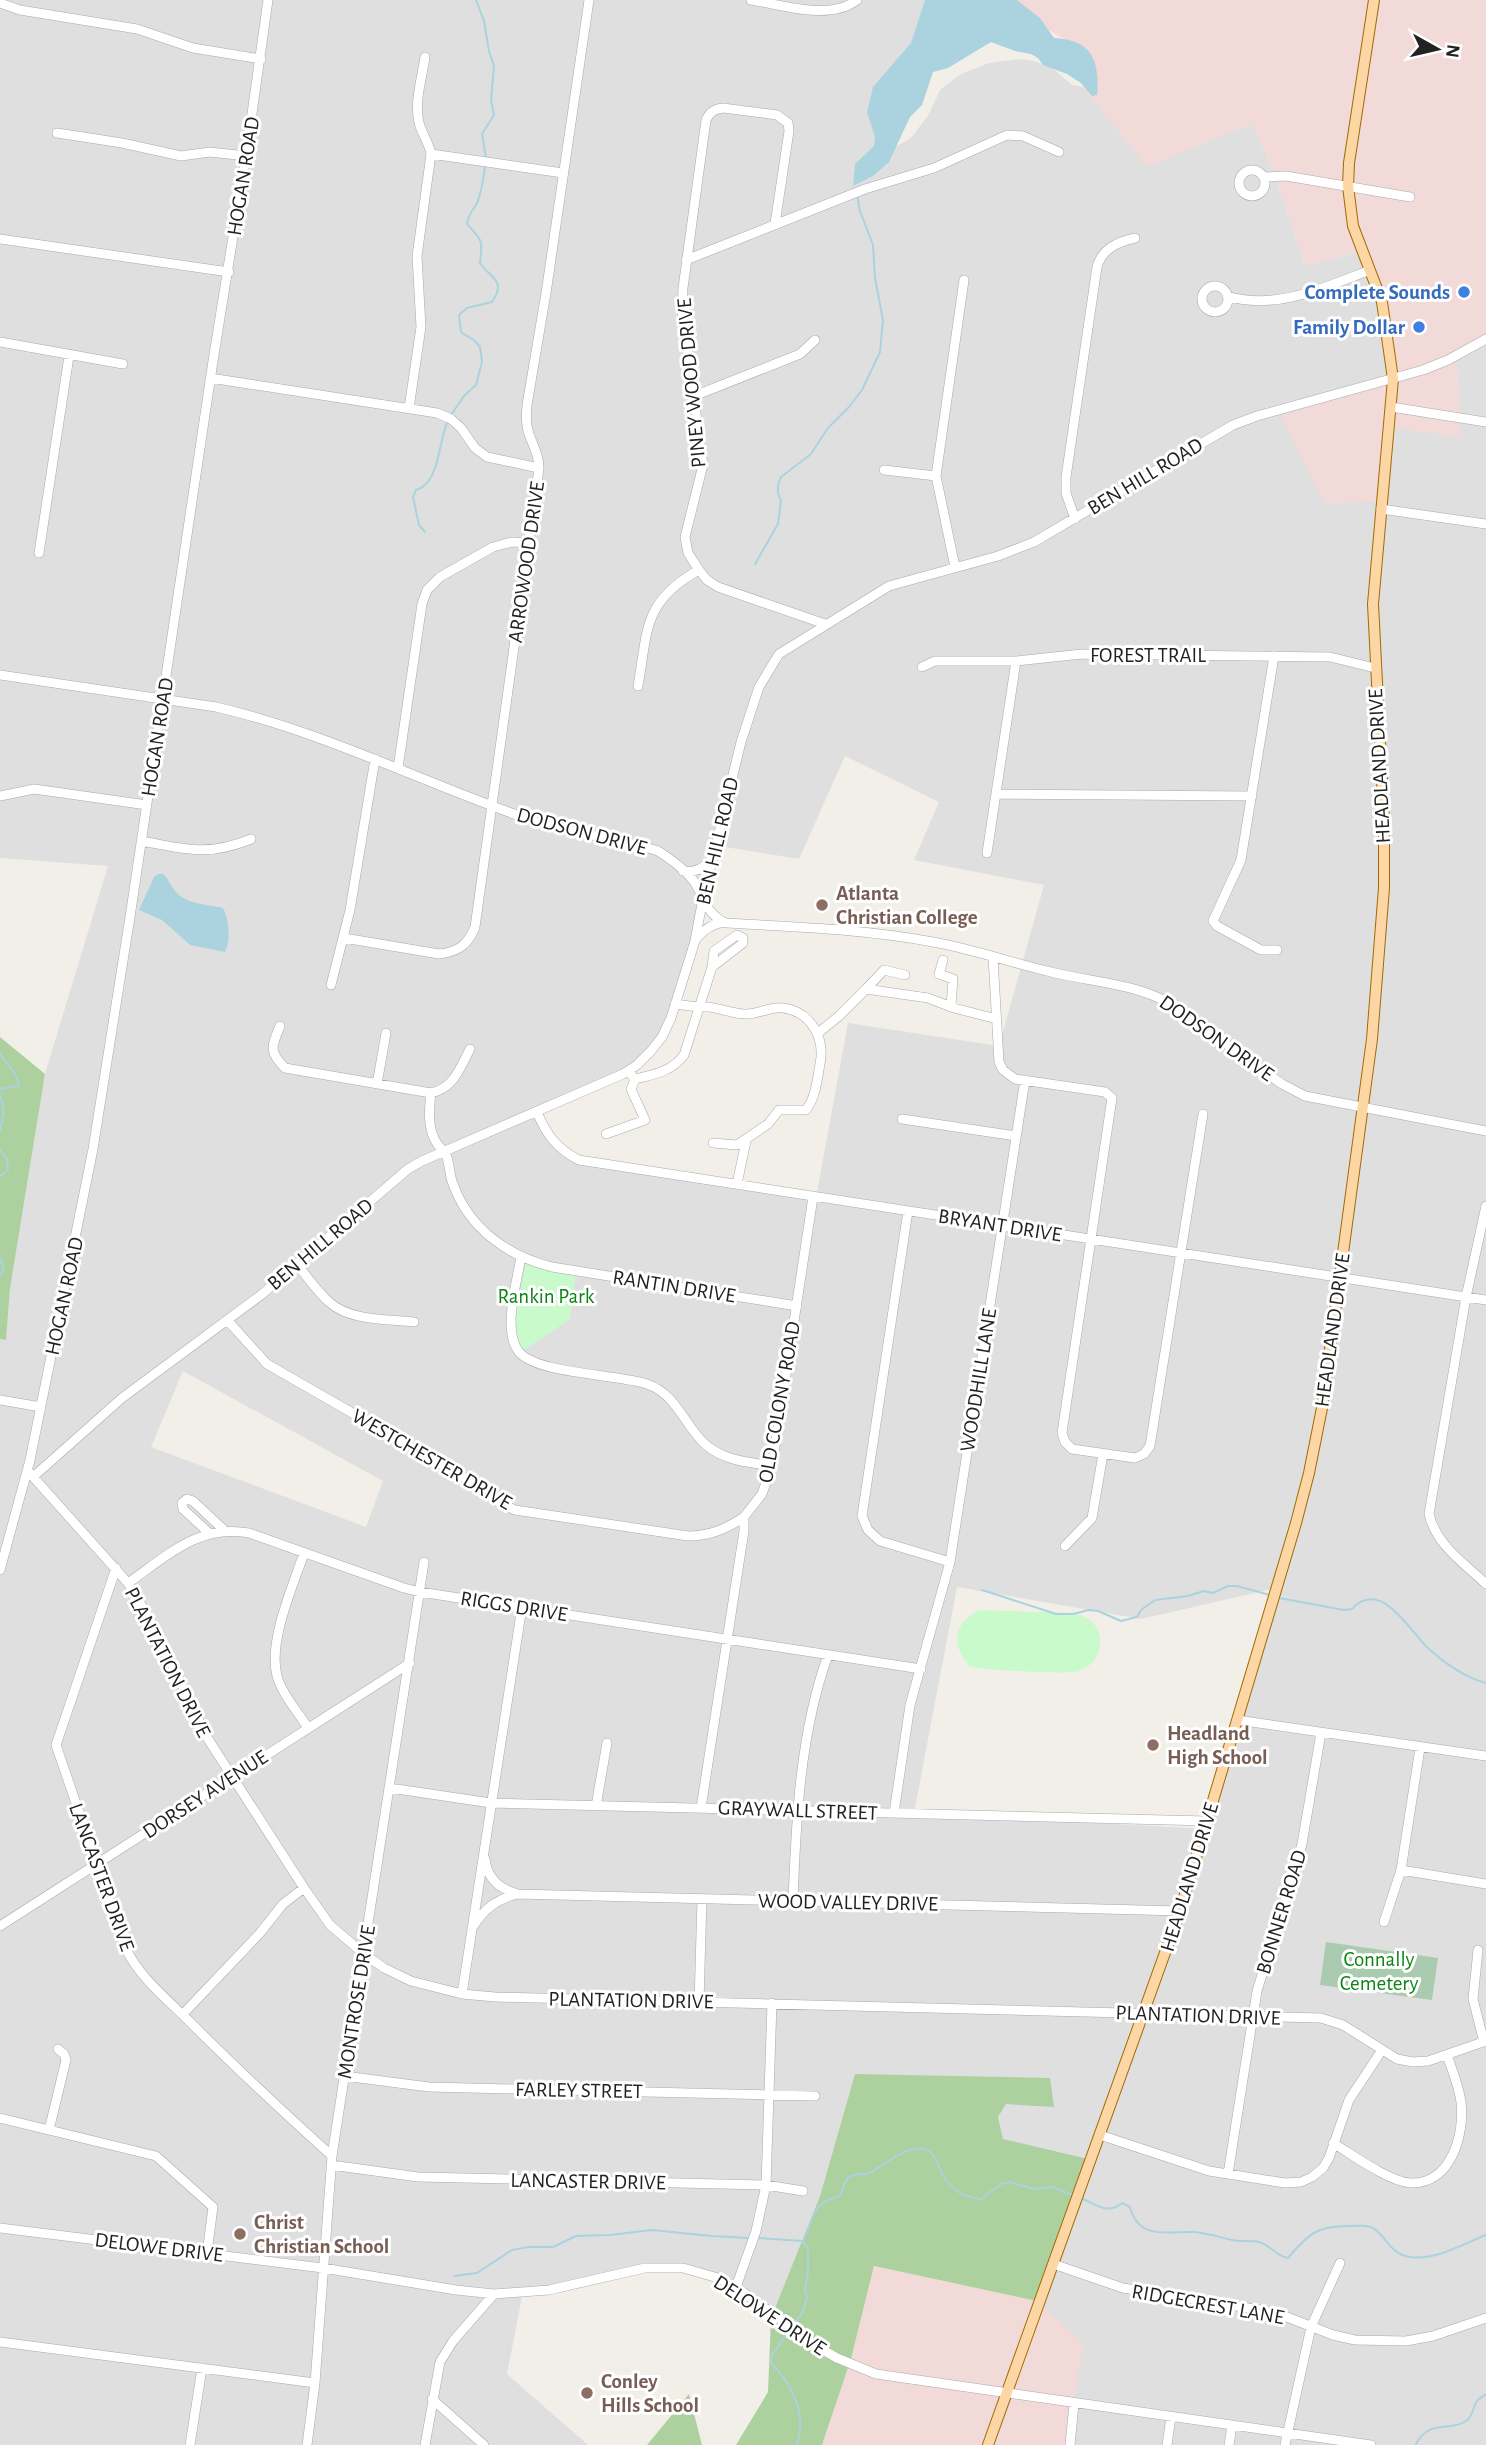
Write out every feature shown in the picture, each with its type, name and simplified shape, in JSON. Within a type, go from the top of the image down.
[{"type":"main road","name":"HEADLAND DRIVE","points":[[988,2445],[1180,1911],[1309,1473],[1322,1408],[1377,992],[1384,888],[1384,819],[1373,604],[1393,379],[1382,302],[1353,226],[1348,186],[1374,0]]},
{"type":"street","name":"HOGAN ROAD","points":[[30,1474],[95,1138],[210,378],[229,272],[268,0]]},
{"type":"street","name":"ARROWOOD DRIVE","points":[[344,938],[439,954],[452,952],[463,946],[475,927],[539,467],[539,457],[528,433],[526,415],[589,0]]},
{"type":"street","points":[[751,0],[837,11],[857,0]]},
{"type":"street","points":[[0,3],[20,10],[138,29],[192,48],[261,59]]},
{"type":"street","points":[[409,408],[421,327],[417,256],[431,154],[417,114],[425,57]]},
{"type":"street","name":"PINEY WOOD DRIVE","points":[[699,570],[688,553],[685,537],[703,464],[682,310],[686,260],[706,120],[709,113],[715,109],[777,116],[788,123],[775,224]]},
{"type":"street","points":[[58,133],[181,156],[210,152],[246,156]]},
{"type":"street","points":[[686,260],[865,188],[934,169],[1007,135],[1023,136],[1059,152]]},
{"type":"street","points":[[431,154],[563,173]]},
{"type":"street","points":[[1264,177],[1286,176],[1410,197]]},
{"type":"street","points":[[1074,519],[1066,493],[1066,477],[1097,267],[1103,254],[1114,245],[1135,238]]},
{"type":"street","points":[[0,239],[229,272]]},
{"type":"street","points":[[1227,296],[1241,301],[1267,302],[1332,285],[1370,270]]},
{"type":"street","points":[[955,567],[936,476],[964,280]]},
{"type":"street","name":"BEN HILL ROAD","points":[[30,1474],[122,1398],[228,1321],[408,1169],[628,1071],[651,1051],[662,1037],[695,941],[730,781],[759,687],[779,654],[889,586],[1017,550],[1233,425],[1393,379],[1448,360],[1486,339]]},
{"type":"street","points":[[694,396],[800,354],[814,340]]},
{"type":"street","points":[[0,342],[123,364]]},
{"type":"street","points":[[39,553],[69,356]]},
{"type":"street","points":[[210,378],[437,413],[451,419],[461,428],[475,449],[487,457],[539,467]]},
{"type":"street","points":[[1391,407],[1486,422]]},
{"type":"street","points":[[884,470],[936,476]]},
{"type":"street","points":[[1381,509],[1486,524]]},
{"type":"street","points":[[397,768],[422,604],[427,590],[440,577],[493,547],[512,542],[529,543]]},
{"type":"street","points":[[638,686],[648,626],[655,608],[673,586],[699,570],[707,580],[718,587],[825,624]]},
{"type":"street","name":"FOREST TRAIL","points":[[922,667],[935,661],[1016,661],[1082,654],[1330,657],[1375,668]]},
{"type":"street","points":[[1274,656],[1241,860],[1213,921],[1217,926],[1261,950],[1277,950]]},
{"type":"street","points":[[987,853],[1016,661]]},
{"type":"street","name":"DODSON DRIVE","points":[[0,675],[216,707],[249,715],[557,829],[658,851],[670,858],[693,881],[713,916],[723,922],[883,933],[935,942],[1053,973],[1131,987],[1169,1003],[1293,1090],[1317,1100],[1486,1131]]},
{"type":"street","points":[[331,985],[350,910],[375,760]]},
{"type":"street","points":[[0,796],[34,789],[146,805]]},
{"type":"street","points":[[996,794],[1252,796]]},
{"type":"street","points":[[141,841],[209,851],[251,839]]},
{"type":"street","points":[[683,871],[692,873],[703,868],[713,858]]},
{"type":"street","points":[[695,941],[703,930],[723,922]]},
{"type":"street","points":[[993,957],[999,1062],[1003,1070],[1008,1075],[1024,1080],[1105,1092],[1112,1098],[1062,1433],[1065,1442],[1072,1449],[1135,1458],[1144,1454],[1150,1446],[1203,1114]]},
{"type":"street","points":[[943,960],[939,974],[953,979],[951,1007]]},
{"type":"street","points":[[635,1079],[665,1072],[678,1064],[684,1055],[712,967]]},
{"type":"street","points":[[818,1033],[839,1016],[884,970],[905,975]]},
{"type":"street","points":[[866,989],[928,999],[997,1020]]},
{"type":"street","points":[[675,1004],[747,1015],[783,1008],[798,1013],[811,1023],[818,1033],[822,1050],[813,1102],[806,1110],[779,1110],[768,1124],[737,1145],[713,1143]]},
{"type":"street","points":[[280,1026],[272,1047],[274,1056],[285,1068],[431,1093],[441,1091],[451,1084],[470,1049]]},
{"type":"street","points":[[377,1084],[386,1033]]},
{"type":"street","points":[[628,1071],[635,1079]]},
{"type":"street","points":[[606,1134],[645,1120],[631,1089],[635,1079]]},
{"type":"street","name":"WOODHILL LANE","points":[[894,1813],[911,1705],[950,1562],[1024,1080]]},
{"type":"street","name":"RANTIN DRIVE","points":[[431,1093],[429,1118],[432,1130],[440,1149],[445,1151],[453,1184],[466,1212],[492,1240],[521,1257],[552,1267],[797,1306]]},
{"type":"street","name":"BRYANT DRIVE","points":[[537,1112],[554,1142],[566,1154],[579,1160],[1486,1300]]},
{"type":"street","points":[[902,1119],[1016,1136]]},
{"type":"street","points":[[737,1184],[746,1141]]},
{"type":"street","name":"OLD COLONY ROAD","points":[[702,1808],[744,1517],[762,1493],[772,1466],[813,1197]]},
{"type":"street","points":[[1486,1206],[1466,1297],[1429,1514],[1432,1528],[1439,1539],[1486,1584]]},
{"type":"street","points":[[908,1211],[862,1516],[868,1530],[880,1541],[950,1562]]},
{"type":"street","points":[[521,1257],[510,1328],[514,1345],[525,1357],[541,1365],[651,1385],[674,1402],[696,1434],[713,1450],[734,1460],[772,1466]]},
{"type":"street","points":[[297,1264],[329,1302],[342,1311],[414,1322]]},
{"type":"street","name":"WESTCHESTER DRIVE","points":[[228,1321],[267,1364],[462,1476],[500,1503],[515,1510],[688,1536],[716,1533],[744,1517]]},
{"type":"street","points":[[0,1400],[41,1407]]},
{"type":"street","points":[[1065,1546],[1091,1518],[1103,1454]]},
{"type":"street","points":[[0,1570],[30,1474]]},
{"type":"street","name":"PLANTATION DRIVE","points":[[30,1474],[128,1583],[152,1623],[208,1739],[330,1925],[384,1968],[411,1981],[461,1994],[495,1997],[1331,2020],[1397,2059],[1413,2062],[1428,2061],[1485,2041]]},
{"type":"street","points":[[209,1533],[183,1509],[182,1503],[187,1499],[193,1501],[224,1531]]},
{"type":"street","name":"RIGGS DRIVE","points":[[128,1583],[188,1542],[209,1533],[249,1533],[420,1592],[921,1669]]},
{"type":"street","points":[[304,1553],[280,1621],[275,1666],[280,1685],[308,1728]]},
{"type":"street","name":"MONTROSE DRIVE","points":[[307,2445],[331,2161],[425,1562]]},
{"type":"street","name":"LANCASTER DRIVE","points":[[116,1568],[56,1745],[96,1864],[131,1959],[331,2161],[418,2177],[766,2185],[803,2191]]},
{"type":"street","points":[[461,1994],[522,1608]]},
{"type":"street","points":[[793,1901],[796,1810],[816,1695],[828,1655]]},
{"type":"street","name":"DORSEY AVENUE","points":[[0,1926],[410,1663]]},
{"type":"street","points":[[1237,1720],[1486,1756]]},
{"type":"street","name":"BONNER ROAD","points":[[1228,2174],[1252,2016],[1263,1966],[1302,1844],[1321,1733]]},
{"type":"street","points":[[596,1805],[607,1743]]},
{"type":"street","points":[[1384,1922],[1401,1870],[1420,1748]]},
{"type":"street","name":"GRAYWALL STREET","points":[[390,1788],[491,1803],[1207,1821]]},
{"type":"street","points":[[486,1833],[485,1857],[489,1873],[499,1886],[517,1894]]},
{"type":"street","points":[[1401,1870],[1486,1884]]},
{"type":"street","points":[[183,2014],[260,1933],[283,1904],[304,1888]]},
{"type":"street","name":"WOOD VALLEY DRIVE","points":[[472,1928],[480,1914],[490,1905],[517,1894],[1180,1911]]},
{"type":"street","points":[[699,2002],[702,1899]]},
{"type":"street","points":[[1478,1950],[1474,1999],[1485,2041]]},
{"type":"street","points":[[736,2287],[756,2231],[766,2185],[772,2003]]},
{"type":"street","points":[[49,2130],[66,2060],[58,2049]]},
{"type":"street","points":[[1100,2135],[1194,2167],[1293,2183],[1312,2177],[1329,2158],[1349,2100],[1382,2050]]},
{"type":"street","points":[[1333,2143],[1401,2181],[1421,2182],[1439,2174],[1453,2156],[1462,2117],[1459,2091],[1447,2055]]},
{"type":"street","name":"FARLEY STREET","points":[[344,2076],[429,2087],[815,2096]]},
{"type":"street","points":[[0,2118],[156,2156],[213,2207],[207,2253]]},
{"type":"street","name":"DELOWE DRIVE","points":[[0,2228],[323,2268],[494,2294],[550,2290],[626,2271],[665,2267],[701,2272],[736,2287],[818,2347],[856,2367],[895,2378],[1371,2445]]},
{"type":"street","points":[[1285,2445],[1311,2328],[1340,2263]]},
{"type":"street","name":"RIDGECREST LANE","points":[[1053,2264],[1123,2288],[1274,2312],[1311,2328],[1355,2340],[1406,2341],[1433,2336],[1486,2318]]},
{"type":"street","points":[[425,2445],[437,2372],[446,2351],[494,2294]]},
{"type":"street","points":[[0,2342],[314,2383]]},
{"type":"street","points":[[190,2445],[202,2368]]},
{"type":"street","points":[[432,2399],[484,2445]]},
{"type":"street","points":[[1070,2445],[1074,2404]]},
{"type":"street","points":[[1167,2445],[1171,2417]]},
{"type":"street","points":[[1229,2445],[1232,2426]]},
{"type":"shaded area","points":[[0,0],[942,0],[884,149],[895,147],[911,138],[929,114],[940,90],[961,74],[989,63],[1019,59],[1052,68],[1072,85],[1083,87],[1147,166],[1252,123],[1275,175],[1305,265],[1363,251],[1386,329],[1395,427],[1457,361],[1486,340],[1486,2445],[1066,2445],[998,2117],[1006,2104],[855,2074],[820,2196],[773,2313],[692,2267],[602,2277],[522,2297],[507,2374],[588,2445],[0,2445],[0,1339],[6,1339],[10,1289],[45,1074],[108,866],[0,858]],"holes":[[[845,756],[939,802],[914,860],[1044,885],[999,1046],[848,1023],[816,1198],[578,1159],[557,1146],[537,1115],[624,1076],[657,1045],[692,958],[719,846],[799,859]],[[183,1371],[383,1481],[366,1527],[151,1447]],[[957,1587],[1141,1619],[1276,1588],[1258,1671],[1206,1829],[914,1813]]]},
{"type":"shaded area","points":[[1017,0],[1486,0],[1486,340],[1457,361],[1461,437],[1395,428],[1385,501],[1325,504],[1281,416],[1390,382],[1386,329],[1363,251],[1305,265],[1275,175],[1252,123],[1147,167],[1083,87],[1092,77],[1094,62],[1081,49],[1032,20]]},
{"type":"shaded area","points":[[874,2266],[1037,2301],[1083,2344],[1066,2445],[822,2445],[851,2359]]},
{"type":"green space","points":[[0,1037],[45,1074],[10,1289],[6,1340],[0,1339]]},
{"type":"green space","name":"Rankin Park","points":[[526,1263],[576,1273],[570,1319],[524,1350],[518,1341],[514,1324]]},
{"type":"green space","points":[[979,1610],[1075,1613],[1095,1625],[1099,1633],[1098,1654],[1088,1666],[1071,1672],[1026,1672],[970,1667],[957,1643],[957,1636],[964,1622]]},
{"type":"green space","name":"Connally Cemetery","points":[[1326,1942],[1438,1958],[1432,2000],[1320,1985]]},
{"type":"green space","points":[[855,2074],[1050,2078],[1054,2107],[1006,2104],[998,2117],[1003,2139],[1088,2159],[1037,2301],[874,2266],[851,2359],[822,2445],[736,2445],[768,2392],[771,2318],[820,2196]]},
{"type":"green space","points":[[689,2394],[702,2445],[647,2445]]},
{"type":"water","points":[[925,0],[1017,0],[1040,18],[1054,38],[1085,47],[1097,71],[1097,95],[1092,96],[1081,83],[1067,74],[1043,65],[1031,54],[991,42],[948,68],[933,72],[922,105],[910,117],[889,162],[873,176],[853,186],[855,164],[874,146],[875,137],[867,112],[873,87],[911,43]]},
{"type":"water","points":[[163,874],[177,893],[187,900],[223,908],[229,930],[225,952],[190,945],[162,920],[139,910],[154,877]]},
{"type":"waterway","points":[[476,0],[484,21],[494,66],[491,100],[494,115],[482,134],[486,158]]},
{"type":"waterway","points":[[451,415],[464,396],[476,385],[482,362],[480,347],[461,332],[459,315],[467,308],[492,302],[498,289],[495,280],[480,263],[480,240],[467,224],[479,199],[485,167]]},
{"type":"waterway","points":[[755,564],[778,524],[781,501],[778,485],[781,477],[811,454],[828,428],[849,407],[862,390],[880,352],[883,320],[875,278],[873,245],[860,211],[857,194]]},
{"type":"waterway","points":[[425,532],[419,525],[413,497],[434,471],[448,420]]},
{"type":"waterway","points":[[0,1054],[19,1084],[0,1089]]},
{"type":"waterway","points":[[0,1095],[4,1110],[0,1132]]},
{"type":"waterway","points":[[0,1150],[7,1159],[8,1170],[0,1176]]},
{"type":"waterway","points":[[0,1258],[4,1268],[0,1276]]},
{"type":"waterway","points":[[982,1590],[1056,1614],[1089,1610],[1121,1621],[1137,1617],[1141,1610],[1155,1600],[1204,1591],[1213,1593],[1228,1586],[1270,1595]]},
{"type":"waterway","points":[[1279,1598],[1344,1610],[1374,1599],[1384,1603],[1404,1620],[1441,1660],[1463,1674],[1486,1683]]},
{"type":"waterway","points":[[793,2325],[802,2314],[807,2298],[805,2290],[808,2249],[803,2241],[818,2207],[840,2196],[849,2177],[870,2173],[906,2151],[922,2149],[933,2155],[951,2186],[968,2196],[981,2199],[1001,2184],[1010,2182],[1034,2189],[1053,2187],[1074,2196]]},
{"type":"waterway","points":[[1083,2199],[1107,2209],[1122,2203],[1130,2207],[1134,2218],[1147,2230],[1199,2233],[1235,2241],[1259,2242],[1288,2258],[1315,2232],[1331,2227],[1371,2227],[1399,2254],[1419,2258],[1449,2251],[1486,2235]]},
{"type":"waterway","points":[[454,2276],[477,2273],[512,2250],[553,2247],[576,2236],[652,2230],[749,2238]]},
{"type":"waterway","points":[[759,2238],[802,2241]]},
{"type":"waterway","points":[[790,2329],[772,2355],[771,2363],[786,2381],[796,2401],[800,2423],[797,2445]]},
{"type":"waterway","points":[[1416,2444],[1427,2431],[1466,2421],[1477,2401],[1486,2394]]},
{"type":"place","name":"Complete Sounds","points":[[1464,292]]},
{"type":"place","name":"Family Dollar","points":[[1419,327]]},
{"type":"place","name":"Atlanta Christian College","points":[[822,905]]},
{"type":"place","name":"Headland High School","points":[[1153,1745]]},
{"type":"place","name":"Christ Christian School","points":[[240,2234]]},
{"type":"place","name":"Conley Hills School","points":[[587,2393]]}]
